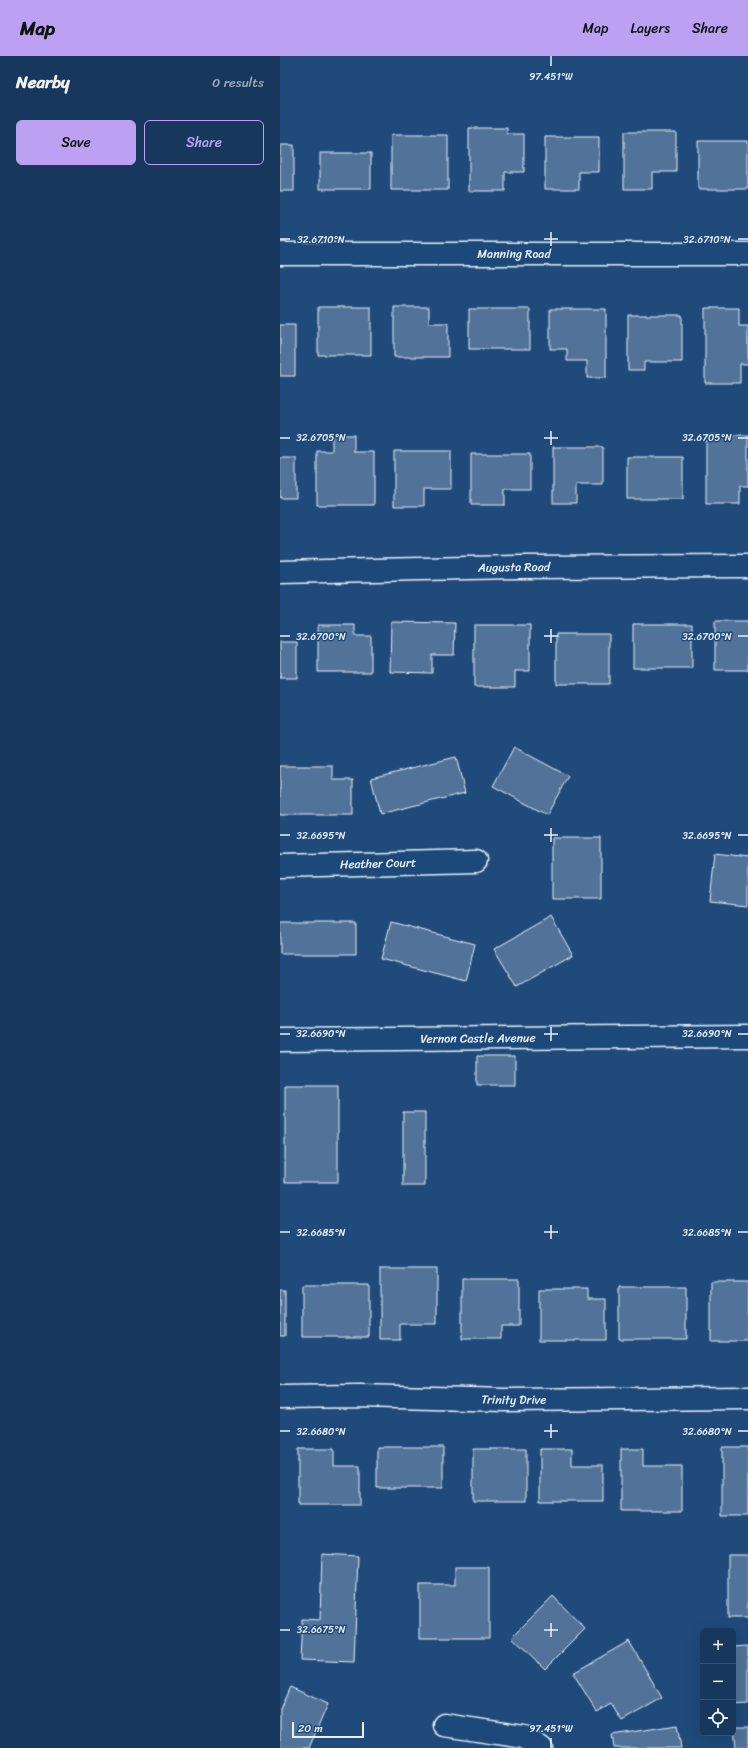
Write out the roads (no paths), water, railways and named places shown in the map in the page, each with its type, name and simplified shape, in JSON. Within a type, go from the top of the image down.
[{"type":"street","name":"Manning Road","points":[[280,254],[748,254]]},
{"type":"street","name":"Augusta Road","points":[[280,572],[520,567],[748,566]]},
{"type":"street","name":"Heather Court","points":[[280,866],[476,861]]},
{"type":"street","name":"Vernon Castle Avenue","points":[[280,1040],[748,1036]]},
{"type":"street","name":"Trinity Drive","points":[[280,1397],[360,1396],[505,1400],[748,1398]]},
{"type":"street","points":[[444,1725],[524,1737],[540,1748]]}]
